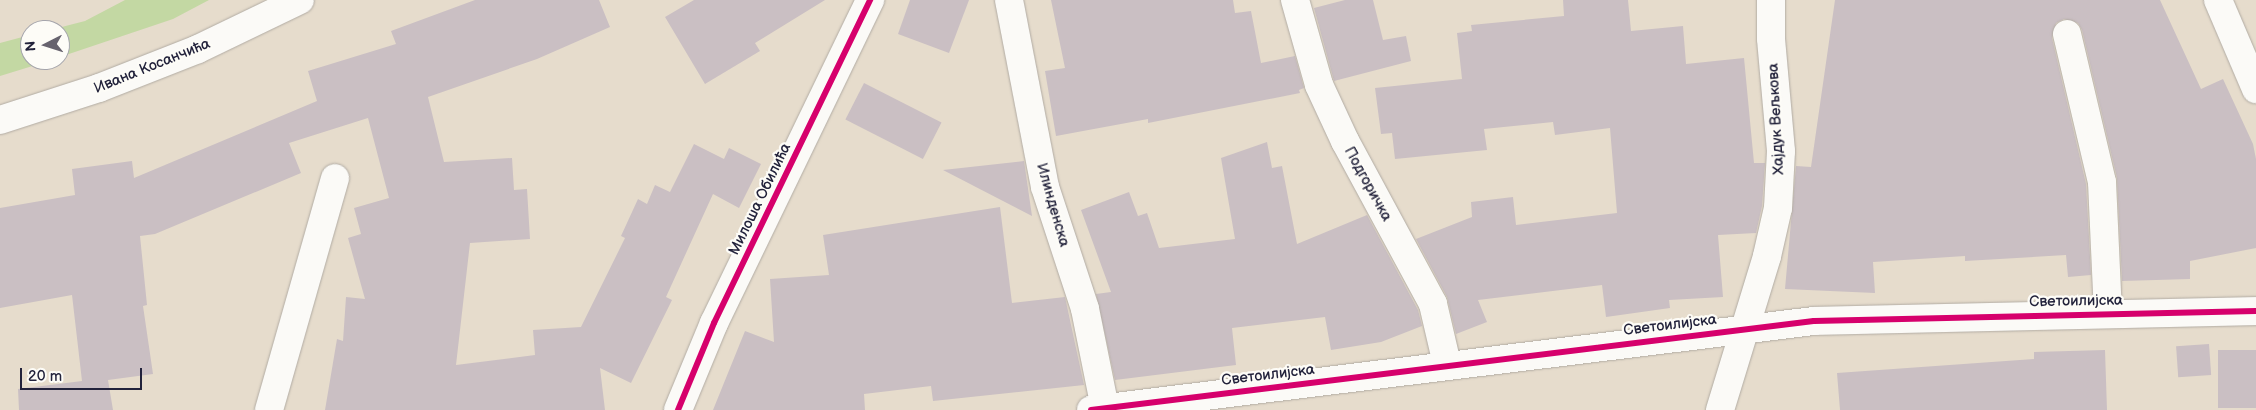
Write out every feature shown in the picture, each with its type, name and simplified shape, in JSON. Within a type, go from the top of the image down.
[{"type":"street","name":"Ивана Косанчића","points":[[0,120],[99,88],[198,49],[300,0]]},
{"type":"street","name":"Милоша Обилића","points":[[678,410],[714,323],[870,0]]},
{"type":"street","name":"Илинденска","points":[[1009,0],[1045,187],[1085,308],[1110,408]]},
{"type":"street","name":"Подгоричка","points":[[1295,0],[1319,85],[1345,141],[1433,304],[1447,364]]},
{"type":"street","name":"Хајдук Вељкова","points":[[1720,410],[1745,329],[1778,208],[1781,151],[1771,38],[1771,0]]},
{"type":"street","points":[[2218,0],[2256,89]]},
{"type":"street","name":"Светоилијска","points":[[2067,34],[2102,182],[2108,313]]},
{"type":"street","points":[[269,410],[335,178]]},
{"type":"street","name":"Светоилијска","points":[[1110,408],[1447,364],[1814,321],[1910,317],[2256,311]]},
{"type":"green space","points":[[125,0],[209,0],[173,19],[70,54],[70,25],[85,21]]},
{"type":"green space","points":[[20,38],[20,70],[0,76],[0,43]]},
{"type":"building","points":[[475,0],[599,0],[610,27],[537,59],[428,97],[444,162],[512,158],[514,190],[527,189],[530,239],[470,243],[456,365],[535,355],[533,330],[581,327],[625,238],[621,236],[638,199],[647,204],[655,185],[670,192],[694,144],[724,159],[729,148],[761,164],[739,208],[713,194],[666,297],[672,300],[631,383],[600,368],[605,410],[325,410],[337,339],[343,341],[346,297],[365,299],[348,238],[361,234],[354,208],[389,198],[368,118],[289,143],[301,173],[155,234],[140,236],[147,305],[143,306],[153,374],[108,380],[113,410],[19,410],[18,389],[82,381],[72,295],[0,308],[0,208],[75,195],[72,169],[132,161],[134,178],[317,101],[308,71],[396,44],[391,31]]},
{"type":"building","points":[[694,0],[825,0],[755,43],[760,51],[705,84],[665,17]]},
{"type":"building","points":[[910,0],[969,0],[949,53],[898,34]]},
{"type":"building","points":[[1051,0],[1233,0],[1235,13],[1251,11],[1261,63],[1295,56],[1304,88],[1299,90],[1300,93],[1148,123],[1148,119],[1056,136],[1045,71],[1065,68]]},
{"type":"building","points":[[1345,0],[1373,0],[1383,40],[1406,36],[1411,61],[1334,81],[1314,8]]},
{"type":"building","points":[[1563,0],[1628,0],[1631,31],[1683,26],[1686,64],[1744,58],[1754,163],[1765,163],[1762,206],[1756,233],[1718,235],[1723,297],[1669,300],[1670,308],[1606,317],[1602,285],[1478,300],[1487,322],[1456,334],[1447,297],[1416,239],[1472,217],[1471,202],[1513,197],[1516,225],[1617,213],[1610,128],[1555,135],[1553,122],[1484,129],[1487,150],[1395,159],[1392,133],[1381,134],[1375,88],[1462,79],[1457,33],[1472,31],[1471,25],[1564,16]]},
{"type":"building","points":[[1835,0],[2160,0],[2201,89],[2223,79],[2253,144],[2256,159],[2256,248],[2190,261],[2190,279],[2122,281],[2117,178],[2082,30],[2078,23],[2064,19],[2056,23],[2052,38],[2086,184],[2091,275],[2068,277],[2066,255],[1965,261],[1965,256],[1873,262],[1875,293],[1785,289],[1796,166],[1811,167]]},
{"type":"building","points":[[864,83],[942,122],[923,159],[845,120]]},
{"type":"building","points":[[1267,142],[1272,168],[1282,166],[1297,244],[1367,215],[1418,310],[1422,326],[1381,342],[1331,350],[1325,317],[1232,328],[1236,365],[1115,380],[1096,294],[1111,292],[1081,210],[1129,192],[1138,216],[1147,213],[1159,248],[1235,239],[1221,158]]},
{"type":"building","points":[[1024,161],[1032,216],[943,170]]},
{"type":"building","points":[[1000,207],[1012,303],[1065,297],[1084,385],[933,401],[931,386],[864,394],[865,410],[713,410],[745,331],[774,342],[770,279],[829,275],[823,235]]},
{"type":"building","points":[[2209,344],[2211,375],[2178,377],[2176,346]]},
{"type":"building","points":[[2105,350],[2107,410],[1840,410],[1837,373],[2034,359],[2034,352]]},
{"type":"building","points":[[2218,350],[2256,350],[2256,408],[2218,408]]},
{"type":"cycle path","points":[[678,410],[714,323],[870,0]]},
{"type":"cycle path","points":[[1091,410],[1814,321],[2256,311]]}]
